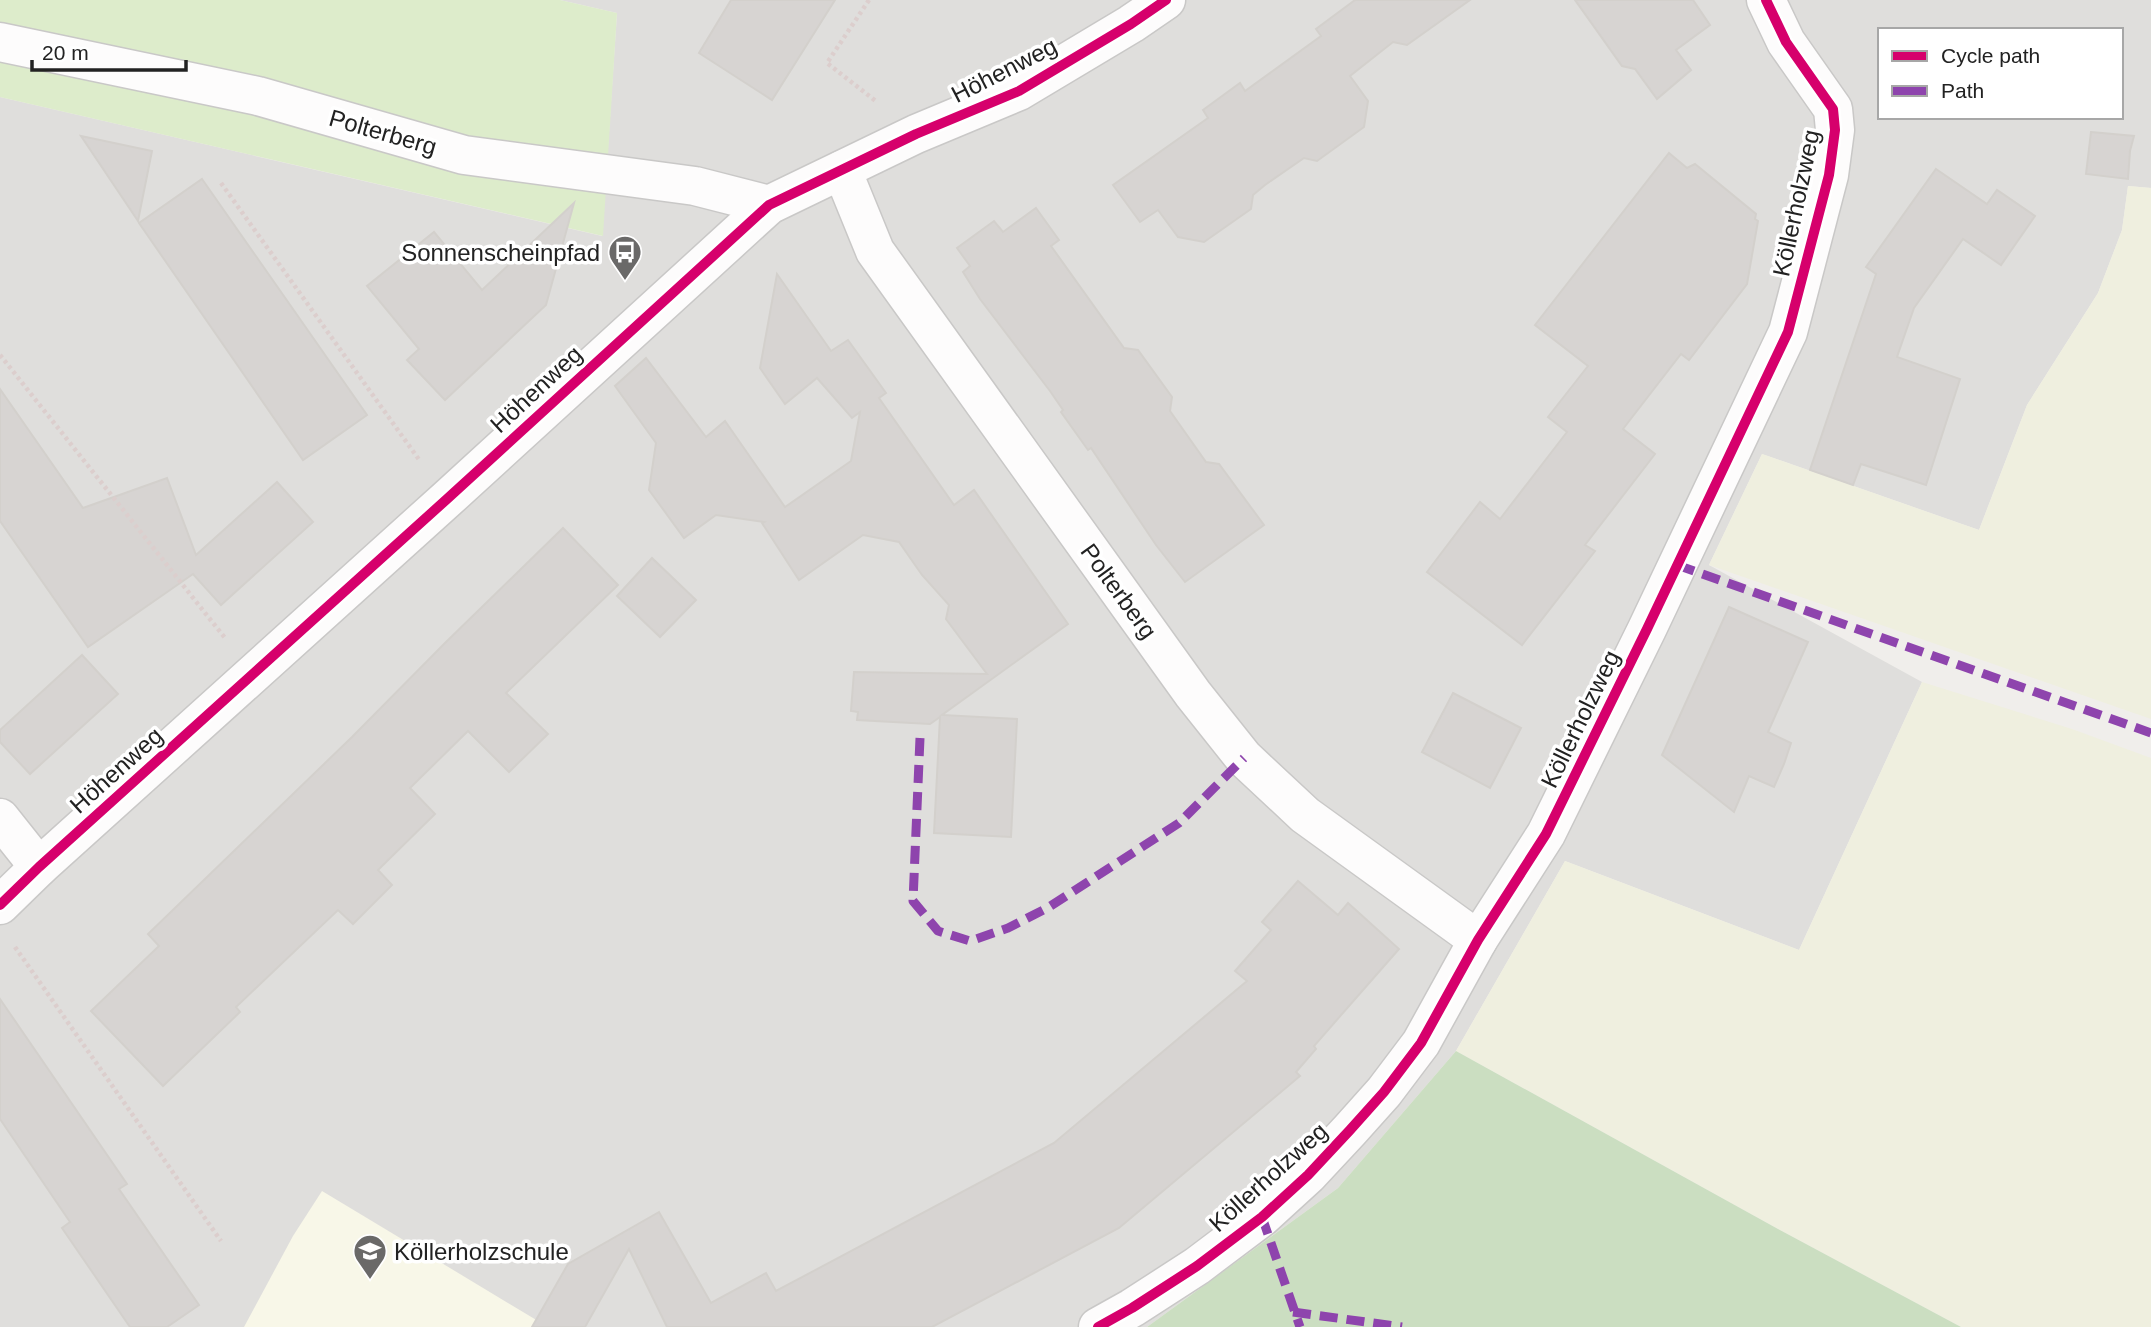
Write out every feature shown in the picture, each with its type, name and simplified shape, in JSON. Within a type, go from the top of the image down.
[{"type":"street","name":"Höhenweg","points":[[4,921],[39,867],[769,205],[916,134],[1018,91],[1121,12],[1166,0]]},
{"type":"street","name":"Köllerholzweg","points":[[1098,1327],[1197,1266],[1262,1217],[1308,1175],[1384,1092],[1421,1043],[1478,940],[1546,834],[1788,332],[1829,175],[1835,130],[1833,109],[1786,42],[1766,0]]},
{"type":"street","name":"Polterberg","points":[[0,42],[258,96],[464,155],[695,186],[769,205]]},
{"type":"street","name":"Polterberg","points":[[842,170],[875,251],[1193,694],[1244,758],[1305,815],[1478,940]]},
{"type":"street","points":[[0,818],[39,867]]},
{"type":"path","points":[[869,0],[827,62],[916,134]]},
{"type":"path","points":[[221,183],[447,499]]},
{"type":"path","points":[[0,355],[254,674]]},
{"type":"path","points":[[4,921],[222,1241]]},
{"type":"shaded area","points":[[560,0],[2151,0],[2151,188],[2128,186],[2122,230],[2098,293],[2027,405],[1979,530],[1762,454],[1709,565],[1922,682],[1799,950],[1565,861],[1456,1051],[1338,1188],[1147,1327],[0,1327],[0,97],[602,236],[617,13]]},
{"type":"shaded area","name":"Köllerholzschule","points":[[322,1191],[548,1327],[244,1327],[293,1236]]},
{"type":"green space","points":[[0,0],[560,0],[617,13],[603,236],[0,97]]},
{"type":"green space","points":[[2128,186],[2151,188],[2151,719],[1709,565],[1762,454],[1979,530],[2027,405],[2098,293],[2122,230]]},
{"type":"green space","points":[[1922,682],[2072,729],[2151,758],[2151,1327],[1961,1327],[1456,1051],[1565,861],[1799,950]]},
{"type":"green space","points":[[1456,1051],[1961,1327],[1147,1327],[1338,1188]]},
{"type":"building","points":[[731,0],[835,0],[772,100],[699,53]]},
{"type":"building","points":[[1355,0],[1470,0],[1407,45],[1393,42],[1350,76],[1368,101],[1364,127],[1317,161],[1304,158],[1265,185],[1253,195],[1251,209],[1204,242],[1178,237],[1158,210],[1140,222],[1113,185],[1208,118],[1203,110],[1240,83],[1245,91],[1321,36],[1316,29]]},
{"type":"building","points":[[1575,0],[1693,0],[1710,25],[1676,50],[1691,70],[1657,99],[1635,69],[1622,66]]},
{"type":"building","points":[[2091,132],[2134,136],[2128,179],[2086,174]]},
{"type":"building","points":[[81,136],[152,151],[138,221]]},
{"type":"building","points":[[1669,153],[1687,168],[1695,164],[1756,214],[1755,219],[1758,221],[1747,284],[1689,360],[1681,354],[1623,429],[1655,454],[1585,545],[1595,551],[1522,645],[1427,572],[1480,502],[1500,519],[1567,432],[1548,417],[1588,366],[1535,325]]},
{"type":"building","points":[[1936,169],[1987,204],[1997,190],[2035,216],[2001,265],[1963,239],[1914,308],[1897,357],[1960,379],[1926,485],[1861,464],[1853,485],[1810,470],[1876,274],[1866,267]]},
{"type":"building","points":[[202,179],[367,415],[303,460],[139,223]]},
{"type":"building","points":[[574,203],[546,305],[445,400],[407,360],[419,349],[367,286],[434,232],[482,290]]},
{"type":"building","points":[[1036,208],[1059,240],[1051,246],[1124,348],[1138,350],[1172,397],[1170,411],[1206,462],[1219,464],[1264,525],[1185,582],[963,272],[970,266],[957,248],[994,221],[1003,232]]},
{"type":"building","points":[[777,274],[831,351],[848,340],[886,393],[879,398],[954,505],[974,490],[1068,624],[942,715],[1017,719],[1011,837],[934,833],[940,717],[930,724],[857,720],[858,712],[851,711],[854,672],[987,674],[946,619],[949,605],[922,575],[899,542],[863,535],[799,580],[762,523],[764,522],[716,515],[684,538],[649,490],[656,443],[615,386],[646,358],[706,437],[725,421],[785,507],[851,461],[860,412],[852,418],[817,378],[785,404],[760,368]]},
{"type":"building","points":[[0,389],[83,508],[167,478],[196,555],[277,482],[313,522],[221,605],[193,574],[88,647],[0,521]]},
{"type":"building","points":[[563,528],[618,585],[506,693],[548,734],[509,772],[468,731],[410,788],[435,814],[378,870],[392,885],[353,924],[338,910],[236,1007],[240,1012],[163,1086],[91,1011],[159,946],[148,934]]},
{"type":"building","points":[[652,558],[696,600],[660,637],[617,596]]},
{"type":"building","points":[[1729,607],[1808,642],[1768,732],[1791,743],[1774,787],[1749,776],[1734,812],[1662,755]]},
{"type":"building","points":[[82,655],[118,694],[30,774],[0,742],[0,730]]},
{"type":"building","points":[[1453,693],[1521,728],[1490,788],[1422,752]]},
{"type":"building","points":[[1298,881],[1338,915],[1348,903],[1399,949],[1314,1046],[1316,1049],[1296,1072],[1300,1076],[1119,1228],[932,1327],[667,1327],[629,1249],[585,1327],[532,1327],[568,1264],[659,1212],[711,1303],[766,1273],[776,1291],[1054,1143],[1247,981],[1235,971],[1271,930],[1262,922]]},
{"type":"building","points":[[0,999],[127,1184],[119,1189],[199,1305],[167,1327],[130,1327],[62,1228],[70,1222],[0,1119]]},
{"type":"marked path","points":[[1677,565],[2151,733]]},
{"type":"marked path","points":[[920,738],[913,901],[938,931],[970,941],[1008,928],[1049,907],[1179,823],[1244,758]]},
{"type":"marked path","points":[[1262,1217],[1300,1327]]},
{"type":"marked path","points":[[1293,1312],[1402,1327]]},
{"type":"cycle path","points":[[0,905],[769,205],[916,134],[1019,91],[1166,0]]},
{"type":"cycle path","points":[[1098,1327],[1197,1266],[1262,1217],[1308,1175],[1350,1130],[1384,1092],[1421,1043],[1478,940],[1546,834],[1788,332],[1829,175],[1835,130],[1833,109],[1786,42],[1766,0]]},
{"type":"place","name":"Sonnenscheinpfad","points":[[625,282]]},
{"type":"place","name":"Köllerholzschule","points":[[370,1281]]}]
